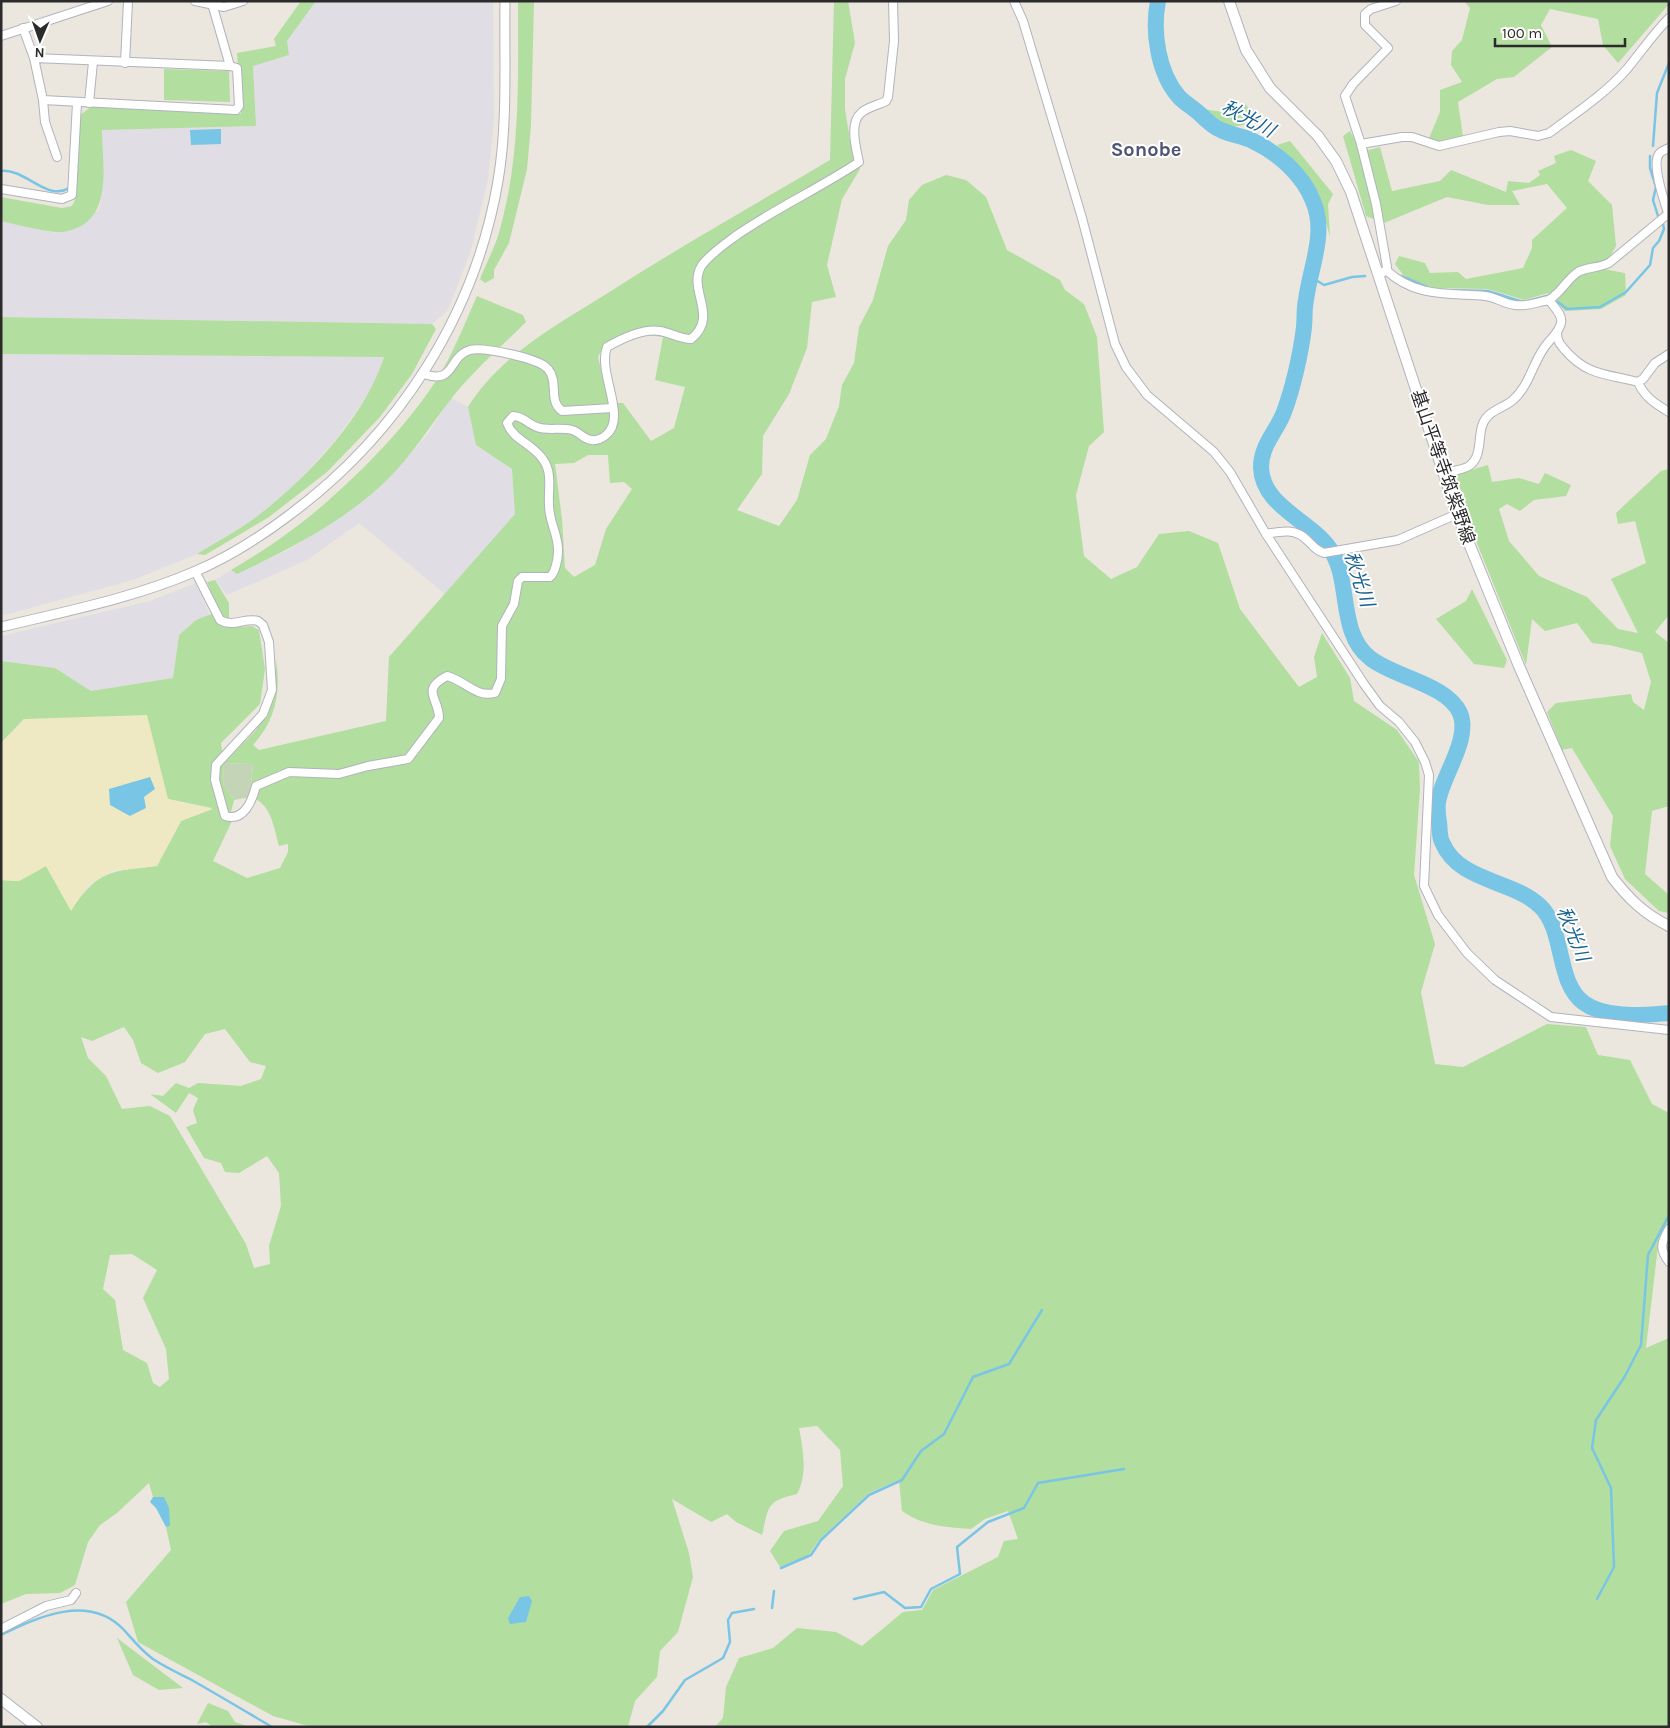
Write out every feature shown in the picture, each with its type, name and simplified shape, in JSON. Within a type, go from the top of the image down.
[{"type":"main road","name":"基山平等寺筑紫野線","points":[[1229,1],[1246,50],[1270,88],[1318,136],[1336,161],[1351,192],[1382,272],[1457,514],[1519,666],[1612,877],[1628,897],[1650,916],[1669,926]]},
{"type":"main road","points":[[1,1699],[37,1727]]},
{"type":"street","points":[[1,36],[108,1]]},
{"type":"street","points":[[125,63],[128,1]]},
{"type":"street","points":[[196,1],[213,7],[229,6],[243,1]]},
{"type":"street","points":[[1,627],[127,596],[196,572],[267,532],[312,499],[353,461],[385,426],[424,374],[468,286],[490,216],[502,145],[505,1]]},
{"type":"street","points":[[196,572],[220,620],[230,624],[248,619],[258,621],[267,632],[270,653],[272,690],[263,714],[216,765],[215,780],[225,816],[231,818],[238,816],[250,804],[256,786],[280,774],[289,772],[339,774],[383,762],[401,762],[413,754],[439,718],[439,711],[431,692],[439,680],[447,676],[482,694],[494,693],[502,679],[502,626],[514,604],[518,581],[522,577],[550,577],[553,574],[558,554],[558,543],[549,514],[549,473],[545,462],[537,451],[515,435],[507,423],[513,416],[518,416],[537,428],[569,429],[579,432],[586,439],[593,441],[607,435],[614,424],[616,415],[603,357],[607,347],[629,335],[658,330],[682,339],[691,340],[699,333],[703,319],[698,289],[698,274],[710,256],[751,226],[859,162],[854,143],[857,119],[864,111],[886,102],[888,97],[894,41],[893,1]]},
{"type":"street","points":[[1014,1],[1023,22],[1077,200],[1114,344],[1126,367],[1147,395],[1214,452],[1230,472],[1266,534],[1364,684],[1380,706],[1399,722],[1415,742],[1425,762],[1429,788],[1424,886],[1438,915],[1467,953],[1495,980],[1551,1017],[1669,1030]]},
{"type":"street","points":[[1396,1],[1365,14],[1365,25],[1388,48],[1353,84],[1345,96],[1361,144],[1380,227],[1382,272],[1415,289],[1433,294],[1486,296],[1512,305],[1525,306],[1549,300],[1557,295],[1577,273],[1599,268],[1609,263],[1668,215],[1656,168],[1657,156],[1660,152],[1669,148]]},
{"type":"street","points":[[213,7],[230,66]]},
{"type":"street","points":[[1361,144],[1412,137],[1439,146],[1500,132],[1510,131],[1538,136],[1549,133],[1604,90],[1626,69],[1647,40],[1669,18]]},
{"type":"street","points":[[23,28],[34,58],[43,100],[45,122],[57,156]]},
{"type":"street","points":[[34,58],[92,62],[230,66],[237,68],[239,106],[236,110],[43,100]]},
{"type":"street","points":[[89,103],[92,62]]},
{"type":"street","points":[[1,189],[62,199],[72,195],[77,103]]},
{"type":"street","points":[[1549,300],[1561,316],[1557,340],[1583,366],[1615,378],[1638,382],[1643,379],[1655,363],[1669,354]]},
{"type":"street","points":[[1444,473],[1468,466],[1474,461],[1478,450],[1481,424],[1488,415],[1512,400],[1526,386],[1535,360],[1549,339],[1557,333]]},
{"type":"street","points":[[424,374],[433,378],[441,377],[448,373],[461,355],[468,350],[488,351],[539,362],[549,370],[554,383],[554,400],[557,408],[562,411],[613,408]]},
{"type":"street","points":[[1638,382],[1641,390],[1651,401],[1669,412]]},
{"type":"street","points":[[1266,534],[1282,531],[1295,532],[1304,537],[1318,551],[1324,553],[1398,540],[1457,514]]},
{"type":"street","points":[[1669,1229],[1661,1242],[1661,1248],[1669,1262]]},
{"type":"street","points":[[1,1629],[46,1606],[71,1600],[76,1593]]},
{"type":"shaded area","points":[[316,1],[493,1],[494,120],[488,179],[471,250],[448,310],[432,324],[1,317],[1,221],[56,233],[99,210],[102,191],[102,130],[256,126],[253,66],[289,55],[287,41]]},
{"type":"shaded area","points":[[1,354],[384,357],[373,388],[337,438],[294,486],[254,519],[197,554],[133,580],[1,616]]},
{"type":"shaded area","points":[[451,398],[468,407],[476,445],[512,469],[515,514],[445,594],[359,523],[307,560],[227,595],[215,580],[231,570],[237,574],[290,549],[342,515],[387,480],[427,435]]},
{"type":"shaded area","points":[[196,583],[210,615],[196,620],[179,635],[173,678],[91,691],[55,668],[1,661],[1,636],[150,601]]},
{"type":"green space","points":[[301,1],[316,1],[287,41],[289,55],[253,66],[256,126],[102,130],[103,183],[97,208],[91,218],[81,226],[68,231],[58,232],[1,221],[1,197],[62,208],[72,206],[76,198],[79,116],[92,106],[241,114],[237,53],[276,46],[274,39]]},
{"type":"green space","points":[[518,1],[534,1],[531,125],[527,169],[509,243],[494,270],[494,278],[485,283],[480,279],[499,232],[512,170],[517,114]]},
{"type":"green space","points":[[834,1],[848,1],[855,43],[845,79],[845,109],[852,153],[860,169],[842,199],[827,265],[836,297],[812,302],[807,348],[789,394],[763,436],[762,474],[737,510],[779,526],[797,500],[810,455],[826,439],[839,406],[842,385],[854,363],[859,327],[873,300],[888,246],[906,220],[909,200],[922,185],[946,175],[966,180],[986,197],[1007,250],[1060,280],[1065,290],[1084,304],[1097,337],[1104,432],[1089,446],[1076,495],[1084,556],[1111,579],[1137,567],[1159,534],[1189,531],[1218,543],[1240,609],[1299,687],[1317,677],[1314,657],[1322,633],[1350,678],[1354,701],[1397,730],[1419,762],[1420,789],[1414,875],[1435,944],[1421,992],[1435,1064],[1463,1067],[1547,1024],[1586,1027],[1598,1055],[1630,1060],[1652,1104],[1669,1113],[1669,1224],[1658,1246],[1646,1348],[1669,1338],[1669,1727],[715,1727],[723,1718],[726,1687],[739,1658],[773,1648],[797,1628],[836,1632],[862,1646],[903,1612],[922,1610],[933,1590],[998,1557],[1004,1541],[1018,1539],[1008,1511],[985,1519],[971,1529],[935,1525],[918,1520],[902,1511],[899,1480],[869,1493],[819,1540],[808,1556],[780,1567],[770,1551],[784,1531],[818,1521],[843,1486],[840,1450],[817,1426],[799,1428],[804,1461],[803,1478],[797,1494],[779,1499],[771,1506],[766,1517],[762,1535],[736,1522],[727,1514],[711,1522],[672,1499],[689,1553],[693,1577],[678,1632],[660,1651],[657,1677],[635,1701],[628,1727],[312,1727],[273,1716],[138,1642],[126,1602],[171,1550],[166,1527],[170,1526],[164,1497],[153,1497],[149,1483],[117,1513],[100,1525],[88,1542],[75,1585],[60,1593],[26,1594],[1,1604],[1,880],[19,881],[46,866],[71,910],[90,887],[107,875],[157,866],[181,821],[212,808],[168,799],[24,719],[1,743],[1,661],[55,668],[91,691],[173,678],[179,635],[196,620],[219,611],[207,582],[215,580],[229,603],[229,628],[252,626],[259,630],[265,669],[260,704],[221,743],[224,763],[256,730],[275,694],[276,660],[278,683],[275,705],[267,726],[253,745],[259,750],[386,721],[389,657],[515,514],[512,469],[476,445],[468,407],[482,388],[514,355],[552,328],[665,257],[830,160]],"holes":[[[628,333],[663,337],[655,380],[685,387],[674,428],[651,441],[623,403],[609,403],[598,357],[604,345]],[[588,455],[608,455],[610,483],[624,482],[632,489],[606,529],[595,565],[574,577],[565,568],[562,519],[555,464],[574,463]],[[224,763],[253,764],[250,797],[263,804],[273,824],[279,846],[288,844],[288,852],[280,868],[247,878],[213,861],[232,821],[231,812],[234,800],[223,784]],[[124,1027],[133,1040],[141,1063],[158,1073],[185,1062],[205,1034],[225,1029],[250,1062],[266,1066],[261,1079],[241,1086],[198,1083],[189,1088],[176,1083],[163,1096],[150,1094],[176,1113],[189,1093],[198,1098],[193,1110],[197,1123],[186,1127],[204,1158],[221,1163],[225,1172],[239,1173],[267,1156],[279,1173],[281,1206],[269,1246],[270,1264],[254,1268],[246,1244],[170,1116],[150,1106],[122,1109],[106,1076],[88,1058],[81,1037],[92,1041]],[[132,1254],[157,1270],[143,1298],[166,1349],[169,1379],[160,1387],[153,1383],[147,1363],[123,1350],[115,1300],[103,1289],[110,1255]]]},
{"type":"green space","points":[[1464,1],[1669,1],[1669,4],[1618,63],[1603,45],[1598,19],[1550,9],[1541,25],[1552,47],[1514,77],[1497,79],[1458,102],[1463,137],[1444,143],[1429,138],[1440,112],[1440,90],[1462,82],[1451,65],[1452,51],[1462,40],[1470,8]]},
{"type":"green space","points":[[164,69],[229,71],[230,102],[164,100]]},
{"type":"green space","points":[[1245,104],[1254,114],[1244,125],[1230,127],[1203,109],[1229,113]]},
{"type":"green space","points":[[1350,131],[1362,152],[1380,147],[1392,191],[1440,181],[1451,170],[1506,192],[1508,181],[1529,183],[1540,175],[1538,171],[1556,163],[1554,156],[1571,150],[1596,161],[1588,181],[1612,205],[1616,246],[1603,269],[1625,273],[1626,295],[1601,309],[1565,311],[1548,293],[1524,300],[1488,289],[1431,288],[1404,276],[1395,264],[1399,256],[1425,263],[1430,273],[1458,272],[1466,279],[1523,268],[1532,248],[1532,240],[1567,208],[1547,184],[1512,191],[1520,205],[1488,205],[1447,197],[1384,223],[1366,216],[1343,136]]},
{"type":"green space","points":[[1290,141],[1333,194],[1328,204],[1330,237],[1318,193],[1297,164],[1277,145]]},
{"type":"green space","points":[[477,296],[523,315],[526,322],[460,389],[397,470],[354,508],[316,533],[277,555],[237,574],[231,570],[272,544],[329,500],[396,433],[416,409],[447,362]]},
{"type":"green space","points":[[1,317],[432,324],[436,329],[412,374],[380,417],[327,472],[269,517],[205,555],[197,554],[255,518],[274,503],[313,466],[348,425],[363,403],[384,357],[1,354]]},
{"type":"green space","points":[[1488,465],[1492,482],[1519,478],[1539,484],[1545,473],[1571,485],[1566,496],[1534,500],[1520,511],[1507,504],[1499,509],[1509,541],[1539,576],[1587,597],[1618,629],[1638,633],[1611,579],[1646,563],[1635,521],[1618,524],[1616,513],[1661,471],[1669,469],[1669,615],[1655,632],[1669,643],[1669,806],[1652,811],[1645,874],[1669,895],[1669,913],[1659,911],[1625,879],[1610,846],[1613,816],[1572,748],[1562,750],[1547,712],[1556,703],[1631,694],[1633,702],[1644,710],[1651,682],[1642,653],[1592,643],[1577,623],[1545,631],[1532,619],[1526,665],[1450,476]]},
{"type":"green space","points":[[1472,589],[1507,660],[1504,668],[1474,664],[1436,619],[1466,601]]},
{"type":"green space","points":[[224,763],[253,764],[250,797],[234,800],[223,784]]},
{"type":"green space","points":[[117,1638],[183,1688],[159,1690],[133,1675]]},
{"type":"green space","points":[[208,1703],[228,1711],[235,1722],[250,1727],[213,1727],[206,1722],[197,1724]]},
{"type":"sand","points":[[147,715],[168,799],[213,809],[181,821],[157,866],[112,871],[88,885],[71,911],[46,866],[19,881],[1,880],[1,743],[24,719]]},
{"type":"water","points":[[221,129],[221,144],[191,145],[190,130]]},
{"type":"water","points":[[150,777],[155,789],[144,797],[146,808],[130,816],[110,805],[109,789]]},
{"type":"water","points":[[153,1497],[164,1497],[169,1508],[170,1526],[166,1527],[156,1508],[150,1502]]},
{"type":"water","points":[[529,1596],[532,1601],[526,1622],[510,1624],[508,1618],[520,1597]]},
{"type":"waterway","name":"秋光川","points":[[1158,1],[1156,13],[1158,52],[1166,76],[1179,97],[1215,127],[1253,141],[1280,158],[1303,182],[1313,201],[1317,213],[1318,238],[1305,303],[1301,348],[1284,412],[1266,445],[1261,467],[1264,481],[1270,493],[1279,504],[1313,531],[1332,552],[1338,564],[1349,622],[1360,648],[1380,665],[1444,695],[1460,713],[1462,734],[1438,802],[1442,842],[1450,855],[1461,866],[1516,891],[1541,907],[1549,917],[1554,929],[1569,983],[1575,994],[1584,1003],[1603,1012],[1614,1014],[1669,1013]]},
{"type":"waterway","points":[[1653,146],[1657,93],[1669,63]]},
{"type":"waterway","points":[[1650,156],[1650,168],[1656,187],[1653,200],[1658,216]]},
{"type":"waterway","points":[[1,171],[19,174],[52,191],[61,191],[69,188]]},
{"type":"waterway","points":[[1558,302],[1567,309],[1600,307],[1626,292],[1650,265],[1653,248],[1659,241],[1664,229],[1663,224]]},
{"type":"waterway","points":[[1311,277],[1324,285],[1352,277],[1365,276]]},
{"type":"waterway","points":[[1401,276],[1427,287]]},
{"type":"waterway","points":[[1442,290],[1488,291],[1523,302],[1551,295]]},
{"type":"waterway","points":[[1597,1599],[1614,1567],[1611,1488],[1592,1448],[1596,1420],[1625,1376],[1641,1345],[1648,1255],[1669,1215]]},
{"type":"waterway","points":[[781,1568],[811,1555],[821,1540],[869,1495],[902,1480],[921,1451],[944,1434],[973,1377],[1009,1364],[1042,1310]]},
{"type":"waterway","points":[[854,1599],[884,1592],[905,1608],[921,1607],[931,1589],[960,1574],[957,1547],[988,1522],[1024,1508],[1038,1483],[1124,1469]]},
{"type":"waterway","points":[[772,1608],[774,1591]]},
{"type":"waterway","points":[[647,1727],[663,1711],[685,1680],[723,1658],[730,1642],[728,1620],[732,1613],[754,1609]]},
{"type":"waterway","points":[[1,1635],[31,1621],[63,1612],[95,1613],[110,1619],[124,1630],[153,1659],[272,1727]]},
{"type":"district","name":"Sonobe","points":[[1146,149]]}]
